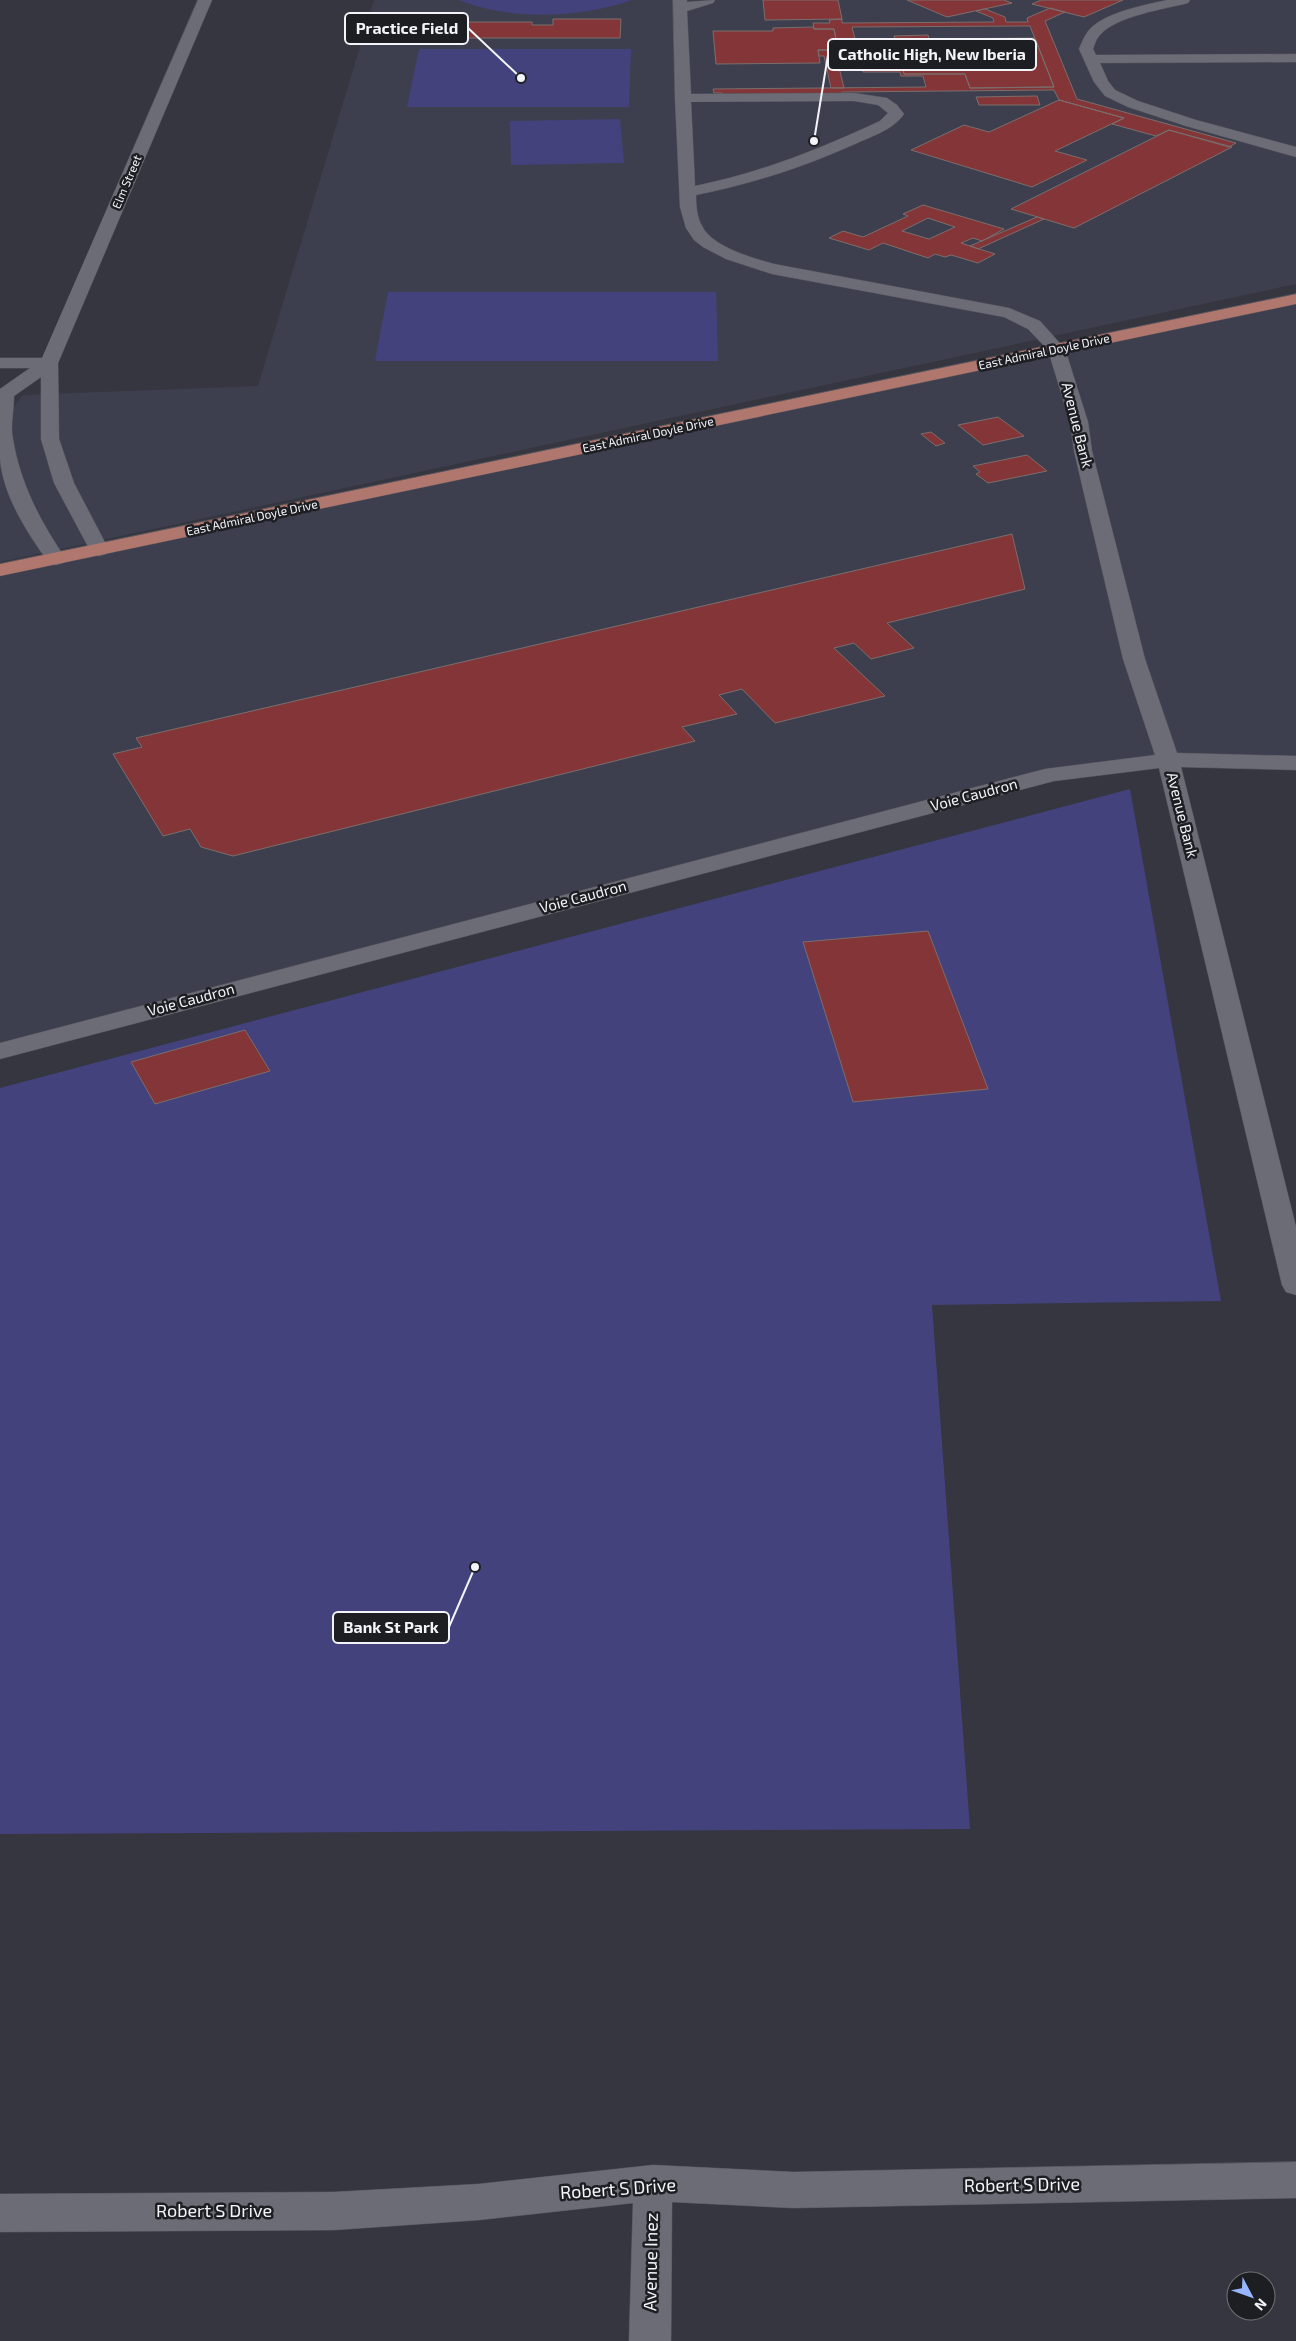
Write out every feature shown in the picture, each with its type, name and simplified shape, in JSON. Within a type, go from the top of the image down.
[{"type":"main road","name":"East Admiral Doyle Drive","points":[[0,570],[1296,299]]},
{"type":"street","name":"Elm Street","points":[[100,550],[64,483],[50,439],[52,395],[49,364],[205,0]]},
{"type":"street","points":[[708,0],[681,4],[682,98],[688,192],[694,229],[711,245],[742,260],[814,278],[1009,313],[1034,325],[1056,349]]},
{"type":"street","points":[[1183,0],[1136,14],[1098,29],[1091,36],[1086,49],[1101,82],[1110,92],[1133,104],[1191,123],[1296,152]]},
{"type":"street","points":[[1090,58],[1296,58]]},
{"type":"street","points":[[682,98],[854,97],[882,101],[892,108],[896,114],[885,124],[803,161],[732,184],[688,192]]},
{"type":"street","name":"Avenue Bank","points":[[1056,349],[1079,422],[1083,451],[1134,658],[1168,760],[1296,1285]]},
{"type":"street","points":[[0,363],[49,364]]},
{"type":"street","points":[[49,364],[5,394],[3,438],[21,500],[40,536],[56,559]]},
{"type":"street","name":"Voie Caudron","points":[[0,1050],[1053,774],[1168,760],[1296,762]]},
{"type":"street","name":"Robert S Drive","points":[[0,2213],[334,2210],[479,2202],[653,2183],[793,2190],[1296,2180]]},
{"type":"street","name":"Avenue Inez","points":[[650,2341],[653,2183]]},
{"type":"shaded area","points":[[374,0],[1296,0],[1296,284],[0,562],[0,424],[23,395],[258,386]]},
{"type":"shaded area","points":[[459,0],[632,0],[590,11],[546,15],[501,11],[479,7]]},
{"type":"shaded area","points":[[419,49],[631,49],[629,107],[407,107]]},
{"type":"shaded area","points":[[620,119],[624,163],[511,165],[510,121]]},
{"type":"shaded area","points":[[388,292],[716,292],[718,361],[375,361]]},
{"type":"shaded area","points":[[1296,303],[1296,763],[1168,760],[1053,774],[0,1050],[0,570]]},
{"type":"shaded area","points":[[1130,789],[1221,1301],[932,1305],[970,1829],[0,1834],[0,1088]]},
{"type":"building","points":[[763,0],[838,0],[842,19],[765,20]]},
{"type":"building","points":[[907,0],[1004,0],[1012,3],[947,17]]},
{"type":"building","points":[[1041,0],[1123,0],[1084,17],[1032,4]]},
{"type":"building","points":[[1050,8],[1065,12],[1045,21],[1077,99],[1236,143],[1229,147],[1169,130],[1156,136],[1112,124],[1124,118],[1059,100],[1054,90],[842,92],[843,97],[722,98],[722,93],[714,93],[713,89],[831,88],[824,56],[819,56],[818,50],[838,50],[834,29],[814,29],[813,23],[830,23],[829,20],[842,19],[842,23],[994,22],[993,18],[976,11],[985,9],[1005,17],[1006,22],[1028,22],[1027,18]],"holes":[[[1030,26],[1054,87],[970,88],[965,74],[904,74],[903,69],[862,69],[863,72],[900,72],[901,76],[923,76],[926,87],[844,88],[836,55],[859,55],[852,27]]]},
{"type":"building","points":[[553,19],[621,19],[620,38],[456,38],[460,22],[532,22],[532,25],[553,25]]},
{"type":"building","points":[[814,27],[814,29],[834,29],[838,50],[818,50],[820,63],[716,64],[713,31],[773,31],[773,28]]},
{"type":"building","points":[[928,35],[929,39],[1035,38],[1054,87],[970,88],[965,74],[904,74],[902,63],[877,63],[872,45],[897,45],[894,36]]},
{"type":"building","points":[[1037,96],[1040,105],[979,105],[976,97]]},
{"type":"building","points":[[1059,100],[1124,118],[1055,151],[1087,160],[1032,187],[911,150],[964,125],[989,132]]},
{"type":"building","points":[[1169,130],[1232,147],[1074,228],[1011,209]]},
{"type":"building","points":[[923,205],[1004,229],[982,241],[973,238],[961,243],[995,254],[978,263],[951,255],[945,257],[935,254],[928,258],[883,243],[869,250],[829,238],[843,231],[863,237],[908,216],[903,214]],"holes":[[[928,218],[955,227],[929,239],[902,231]]]},
{"type":"building","points":[[1037,217],[1044,219],[978,249],[970,246]]},
{"type":"building","points":[[998,417],[1024,436],[983,445],[958,425]]},
{"type":"building","points":[[931,432],[945,443],[936,446],[921,434]]},
{"type":"building","points":[[1027,455],[1047,471],[988,483],[976,474],[980,472],[973,466]]},
{"type":"building","points":[[1012,534],[1025,589],[887,623],[914,648],[871,659],[854,643],[834,648],[885,696],[775,723],[742,689],[719,695],[737,714],[682,727],[695,741],[233,856],[201,847],[190,829],[163,836],[113,754],[142,747],[136,738]]},
{"type":"building","points":[[928,931],[988,1089],[853,1102],[803,942]]},
{"type":"building","points":[[245,1030],[270,1071],[155,1104],[131,1062]]},
{"type":"place","name":"Practice Field","points":[[521,78]]},
{"type":"place","name":"Catholic High, New Iberia","points":[[814,141]]},
{"type":"place","name":"Bank St Park","points":[[475,1567]]}]
